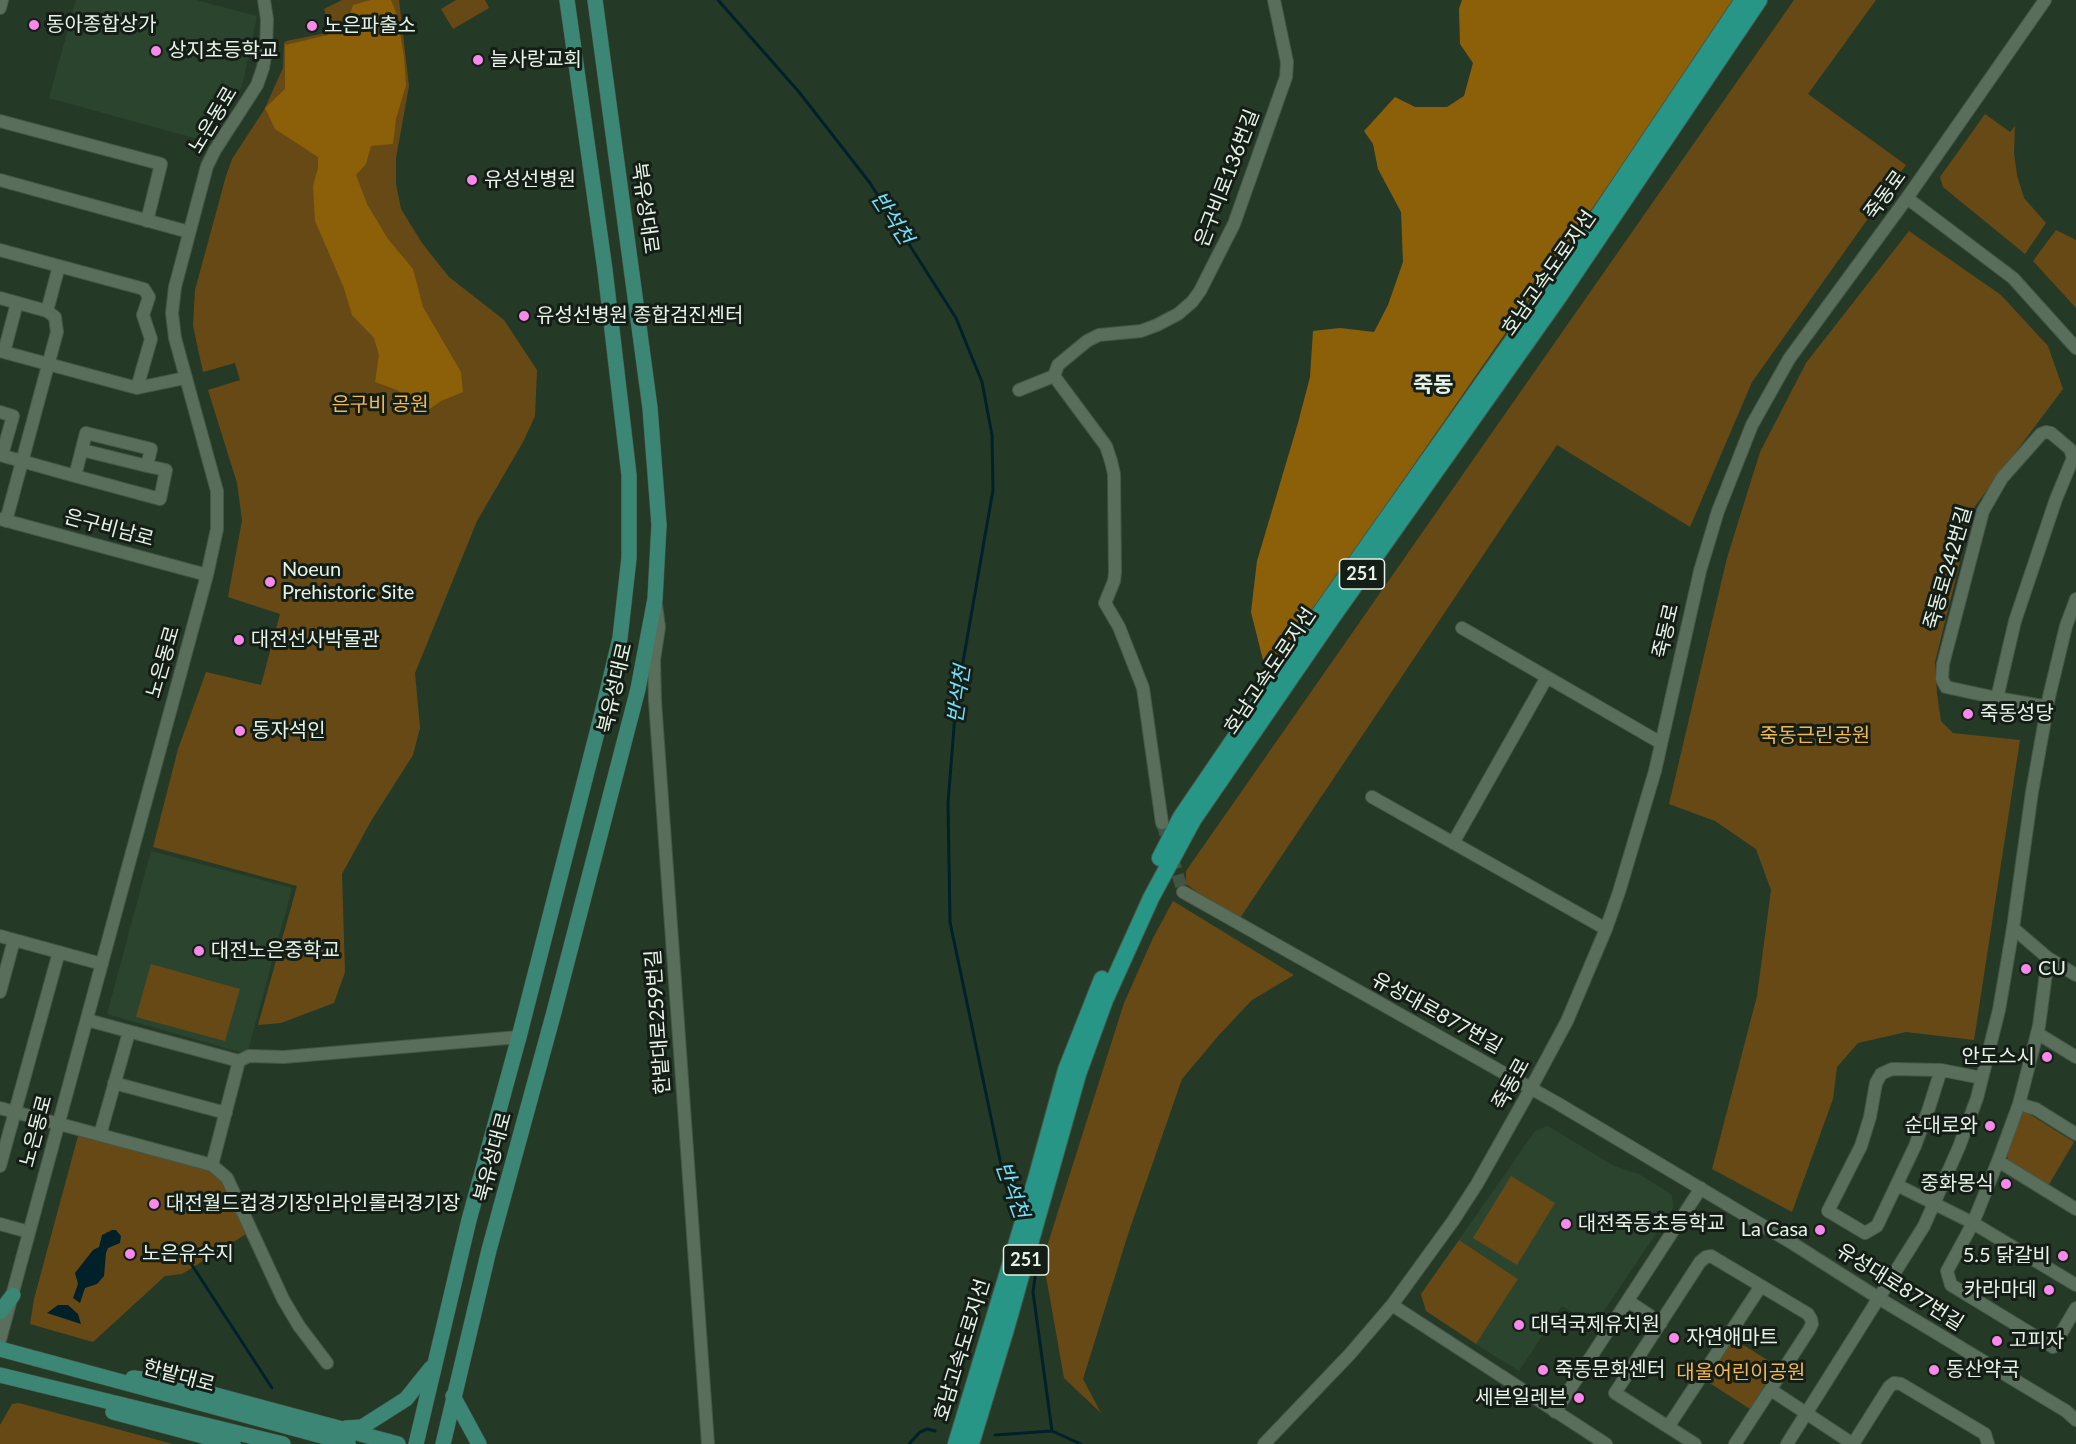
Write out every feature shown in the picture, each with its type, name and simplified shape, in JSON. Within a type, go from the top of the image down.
[{"type":"highway","name":"호남고속도로지선","points":[[971,1444],[1006,1329],[1066,1070],[1094,995],[1141,893],[1181,817],[1320,613],[1547,292],[1743,0]]},
{"type":"highway","name":"호남고속도로지선","points":[[956,1444],[995,1316],[1105,1000],[1151,898],[1193,820],[1331,619],[1558,298],[1759,0]]},
{"type":"main road","name":"북유성대로","points":[[416,1444],[469,1221],[519,1037],[620,638],[629,558],[629,475],[605,270],[567,0]]},
{"type":"main road","name":"북유성대로","points":[[443,1444],[489,1250],[638,689],[655,599],[659,525],[650,408],[595,0]]},
{"type":"main road","points":[[0,1312],[7,1293]]},
{"type":"main road","name":"한밭대로","points":[[0,1349],[88,1374],[349,1437],[398,1444]]},
{"type":"main road","points":[[349,1437],[406,1399],[434,1364]]},
{"type":"main road","name":"한밭대로","points":[[0,1375],[283,1444]]},
{"type":"main road","points":[[75,1394],[111,1411],[233,1444]]},
{"type":"main road","points":[[453,1396],[479,1444]]},
{"type":"street","points":[[0,8],[2,0]]},
{"type":"street","name":"노은동로","points":[[0,1340],[7,1293],[29,1232],[207,575],[217,529],[217,491],[185,378],[175,338],[172,313],[175,287],[207,166],[257,85],[263,68],[267,19],[264,0]]},
{"type":"street","name":"은구비로136번길","points":[[1054,376],[1058,364],[1087,341],[1099,335],[1141,331],[1157,325],[1178,314],[1192,302],[1200,291],[1234,224],[1286,77],[1287,62],[1274,0]]},
{"type":"street","name":"죽동로","points":[[1264,1444],[1350,1354],[1392,1305],[1471,1193],[1532,1088],[1567,1021],[1619,892],[1661,743],[1700,571],[1718,511],[1752,425],[1789,359],[1907,198],[2039,2]]},
{"type":"street","points":[[0,121],[161,164],[147,220]]},
{"type":"street","points":[[0,180],[189,232]]},
{"type":"street","points":[[1907,198],[2013,278],[2076,348]]},
{"type":"street","points":[[0,250],[144,289],[148,297],[143,315],[151,339],[138,388]]},
{"type":"street","points":[[47,311],[59,266]]},
{"type":"street","points":[[0,298],[47,311],[55,316],[57,325],[22,461],[3,520]]},
{"type":"street","points":[[17,303],[2,352],[138,388],[185,378]]},
{"type":"street","points":[[1019,390],[1054,376],[1106,446],[1111,461],[1114,474],[1115,573],[1105,603],[1127,645],[1143,688],[1161,823]]},
{"type":"street","points":[[0,412],[13,416],[2,450],[22,461],[75,476],[160,499],[166,470],[147,465],[151,449],[86,433],[75,476]]},
{"type":"street","name":"죽동로242번길","points":[[1997,698],[2015,621],[2056,499],[2073,458],[2070,449],[2051,433],[2046,432],[2041,434],[2002,478],[1983,511],[1943,664],[1942,679],[1949,689],[1997,698],[2048,707]]},
{"type":"street","name":"은구비남로","points":[[3,520],[207,575]]},
{"type":"street","name":"한밭대로259번길","points":[[655,599],[659,627],[654,673],[658,744],[708,1444]]},
{"type":"street","points":[[1787,1444],[1924,1226],[1959,1147],[1982,1078],[1999,1010],[2032,792],[2066,626],[2076,599]]},
{"type":"street","points":[[1462,628],[1661,743]]},
{"type":"street","points":[[1453,843],[1546,677]]},
{"type":"street","points":[[1372,797],[1606,929]]},
{"type":"street","name":"유성대로877번길","points":[[1183,892],[1532,1088],[1792,1243],[2066,1411],[2076,1420]]},
{"type":"street","points":[[2013,928],[2048,958],[2076,975]]},
{"type":"street","points":[[0,936],[102,964]]},
{"type":"street","points":[[0,992],[14,940]]},
{"type":"street","points":[[0,1166],[59,952]]},
{"type":"street","points":[[2048,958],[2037,1033],[2019,1104],[1973,1223],[1947,1272],[1951,1285],[2053,1347],[2076,1308]]},
{"type":"street","points":[[87,1020],[239,1061],[249,1056],[284,1057],[519,1037]]},
{"type":"street","points":[[100,1135],[129,1032]]},
{"type":"street","points":[[2037,1033],[2076,1057]]},
{"type":"street","points":[[212,1165],[239,1061]]},
{"type":"street","points":[[1941,1070],[1928,1111],[1897,1185],[1872,1231],[1865,1233],[1828,1211],[1861,1146],[1870,1118],[1876,1083],[1881,1074],[1892,1069],[1941,1070],[1982,1078]]},
{"type":"street","points":[[114,1083],[226,1113]]},
{"type":"street","points":[[2019,1104],[2036,1109],[2076,1134]]},
{"type":"street","points":[[0,1108],[212,1165],[227,1178],[283,1299],[299,1326],[327,1363]]},
{"type":"street","points":[[1998,1161],[2076,1209]]},
{"type":"street","points":[[1897,1185],[1973,1223],[2076,1285]]},
{"type":"street","points":[[1555,1412],[1701,1188]]},
{"type":"street","points":[[0,1224],[29,1232]]},
{"type":"street","points":[[1695,1444],[1615,1393],[1700,1262],[1706,1257],[1714,1256],[1808,1314],[1812,1324],[1735,1444]]},
{"type":"street","points":[[1668,1427],[1761,1286]]},
{"type":"street","points":[[1628,1301],[1661,1323]]},
{"type":"street","points":[[1392,1305],[1606,1444]]},
{"type":"street","points":[[1771,1390],[1853,1444],[1889,1387],[1894,1383],[1901,1384],[1985,1434],[1988,1444]]},
{"type":"shaded area","name":"상지초등학교","points":[[76,0],[196,0],[257,16],[242,86],[205,141],[49,98]]},
{"type":"shaded area","points":[[371,0],[391,0],[397,15],[406,85],[396,119],[393,144],[371,146],[366,164],[356,175],[367,204],[388,239],[413,269],[423,307],[461,372],[463,392],[441,401],[424,413],[397,390],[375,382],[379,355],[374,338],[352,315],[344,288],[315,221],[313,186],[318,168],[318,157],[275,129],[265,108],[285,89],[285,45],[328,35],[328,14],[338,27],[347,24],[353,5]]},
{"type":"shaded area","points":[[1462,0],[1737,0],[1267,676],[1251,612],[1257,561],[1310,377],[1313,331],[1340,328],[1374,332],[1388,305],[1403,262],[1401,212],[1378,169],[1373,144],[1364,131],[1395,97],[1415,107],[1447,107],[1464,96],[1473,63],[1460,44],[1459,9]]},
{"type":"shaded area","name":"대전노은중학교","points":[[151,851],[292,888],[247,1054],[107,1014]]},
{"type":"shaded area","name":"대전죽동초등학교","points":[[1548,1126],[1614,1166],[1639,1174],[1672,1195],[1673,1208],[1594,1326],[1562,1306],[1519,1371],[1476,1344],[1518,1279],[1459,1240],[1535,1131]]},
{"type":"green space","name":"은구비 공원","points":[[342,0],[399,0],[409,86],[396,158],[396,184],[401,209],[422,243],[449,277],[504,320],[537,370],[535,416],[523,442],[477,521],[415,673],[420,728],[413,755],[371,821],[342,874],[345,972],[334,1003],[281,1023],[258,1025],[297,886],[153,847],[178,749],[206,672],[261,685],[280,614],[228,597],[242,520],[237,483],[208,390],[240,380],[235,363],[203,372],[193,326],[195,290],[232,159],[264,110],[283,68],[284,43],[331,32],[324,9]]},
{"type":"green space","points":[[456,0],[485,0],[489,8],[453,29],[441,9]]},
{"type":"green space","points":[[1794,0],[1876,0],[1808,94],[1906,165],[1752,382],[1690,527],[1557,445],[1240,918],[1208,900],[1186,884],[1186,871]]},
{"type":"green space","points":[[1985,114],[2010,132],[2015,126],[2014,153],[2017,175],[2024,198],[2046,223],[2025,254],[1943,187],[1940,177]]},
{"type":"green space","points":[[2056,230],[2076,240],[2076,308],[2033,261]]},
{"type":"green space","name":"죽동근린공원","points":[[1909,231],[2001,295],[2048,346],[2063,389],[1973,509],[1935,662],[1941,721],[1953,733],[2020,740],[1974,1040],[1906,1032],[1858,1043],[1837,1067],[1833,1099],[1792,1212],[1712,1169],[1757,996],[1771,890],[1756,849],[1715,821],[1669,804],[1727,558],[1760,452],[1806,363]]},
{"type":"green space","points":[[1173,901],[1294,975],[1252,1000],[1182,1079],[1129,1231],[1083,1379],[1101,1413],[1064,1378],[1043,1259],[1124,1003],[1153,938]]},
{"type":"green space","points":[[151,964],[240,989],[225,1041],[136,1017]]},
{"type":"green space","points":[[2026,1112],[2074,1142],[2048,1186],[2010,1163],[2007,1156],[2020,1114]]},
{"type":"green space","name":"노은유수지","points":[[78,1136],[205,1166],[227,1184],[246,1234],[182,1274],[165,1276],[93,1342],[30,1324],[34,1299]]},
{"type":"green space","points":[[1511,1176],[1555,1203],[1517,1265],[1473,1238]]},
{"type":"green space","points":[[1459,1240],[1518,1279],[1476,1344],[1426,1311],[1421,1294]]},
{"type":"green space","name":"대울어린이공원","points":[[1732,1338],[1777,1366],[1750,1409],[1705,1380]]},
{"type":"green space","points":[[19,1403],[173,1444],[0,1444],[0,1425],[12,1404]]},
{"type":"water","points":[[116,1230],[121,1236],[120,1243],[108,1248],[104,1276],[97,1284],[85,1288],[80,1303],[73,1298],[78,1284],[75,1273],[93,1250],[99,1247],[102,1235]]},
{"type":"water","points":[[58,1305],[68,1305],[78,1314],[81,1324],[47,1313]]},
{"type":"waterway","name":"반석천","points":[[718,0],[799,92],[870,183],[956,318],[982,382],[992,435],[993,490],[956,702],[948,803],[950,922],[1005,1184],[1017,1197],[1020,1208]]},
{"type":"waterway","name":"반석천","points":[[1033,1258],[1036,1270],[1033,1292],[1052,1431],[1081,1444]]},
{"type":"waterway","points":[[188,1259],[272,1388]]},
{"type":"waterway","points":[[909,1444],[920,1432],[927,1429],[935,1431]]},
{"type":"waterway","points":[[995,1435],[1052,1431]]},
{"type":"tunnel","points":[[1162,823],[1183,892]]},
{"type":"place","name":"동아종합상가","points":[[34,25]]},
{"type":"place","name":"노은파출소","points":[[312,26]]},
{"type":"place","name":"상지초등학교","points":[[156,51]]},
{"type":"place","name":"늘사랑교회","points":[[478,60]]},
{"type":"place","name":"유성선병원","points":[[472,180]]},
{"type":"place","name":"유성선병원 종합검진센터","points":[[524,316]]},
{"type":"place","name":"Noeun Prehistoric Site","points":[[270,582]]},
{"type":"place","name":"대전선사박물관","points":[[239,640]]},
{"type":"place","name":"죽동성당","points":[[1968,714]]},
{"type":"place","name":"동자석인","points":[[240,731]]},
{"type":"place","name":"대전노은중학교","points":[[199,951]]},
{"type":"place","name":"CU","points":[[2026,969]]},
{"type":"place","name":"안도스시","points":[[2047,1057]]},
{"type":"place","name":"순대로와","points":[[1990,1126]]},
{"type":"place","name":"중화몽식","points":[[2006,1184]]},
{"type":"place","name":"대전월드컵경기장인라인롤러경기장","points":[[154,1204]]},
{"type":"place","name":"대전죽동초등학교","points":[[1566,1224]]},
{"type":"place","name":"La Casa","points":[[1820,1230]]},
{"type":"place","name":"노은유수지","points":[[130,1254]]},
{"type":"place","name":"5.5 닭갈비","points":[[2063,1256]]},
{"type":"place","name":"카라마데","points":[[2049,1290]]},
{"type":"place","name":"대덕국제유치원","points":[[1519,1325]]},
{"type":"place","name":"자연애마트","points":[[1674,1338]]},
{"type":"place","name":"고피자","points":[[1997,1341]]},
{"type":"place","name":"죽동문화센터","points":[[1543,1370]]},
{"type":"place","name":"동산약국","points":[[1934,1370]]},
{"type":"place","name":"세븐일레븐","points":[[1579,1398]]},
{"type":"district","name":"죽동","points":[[1433,385]]}]
